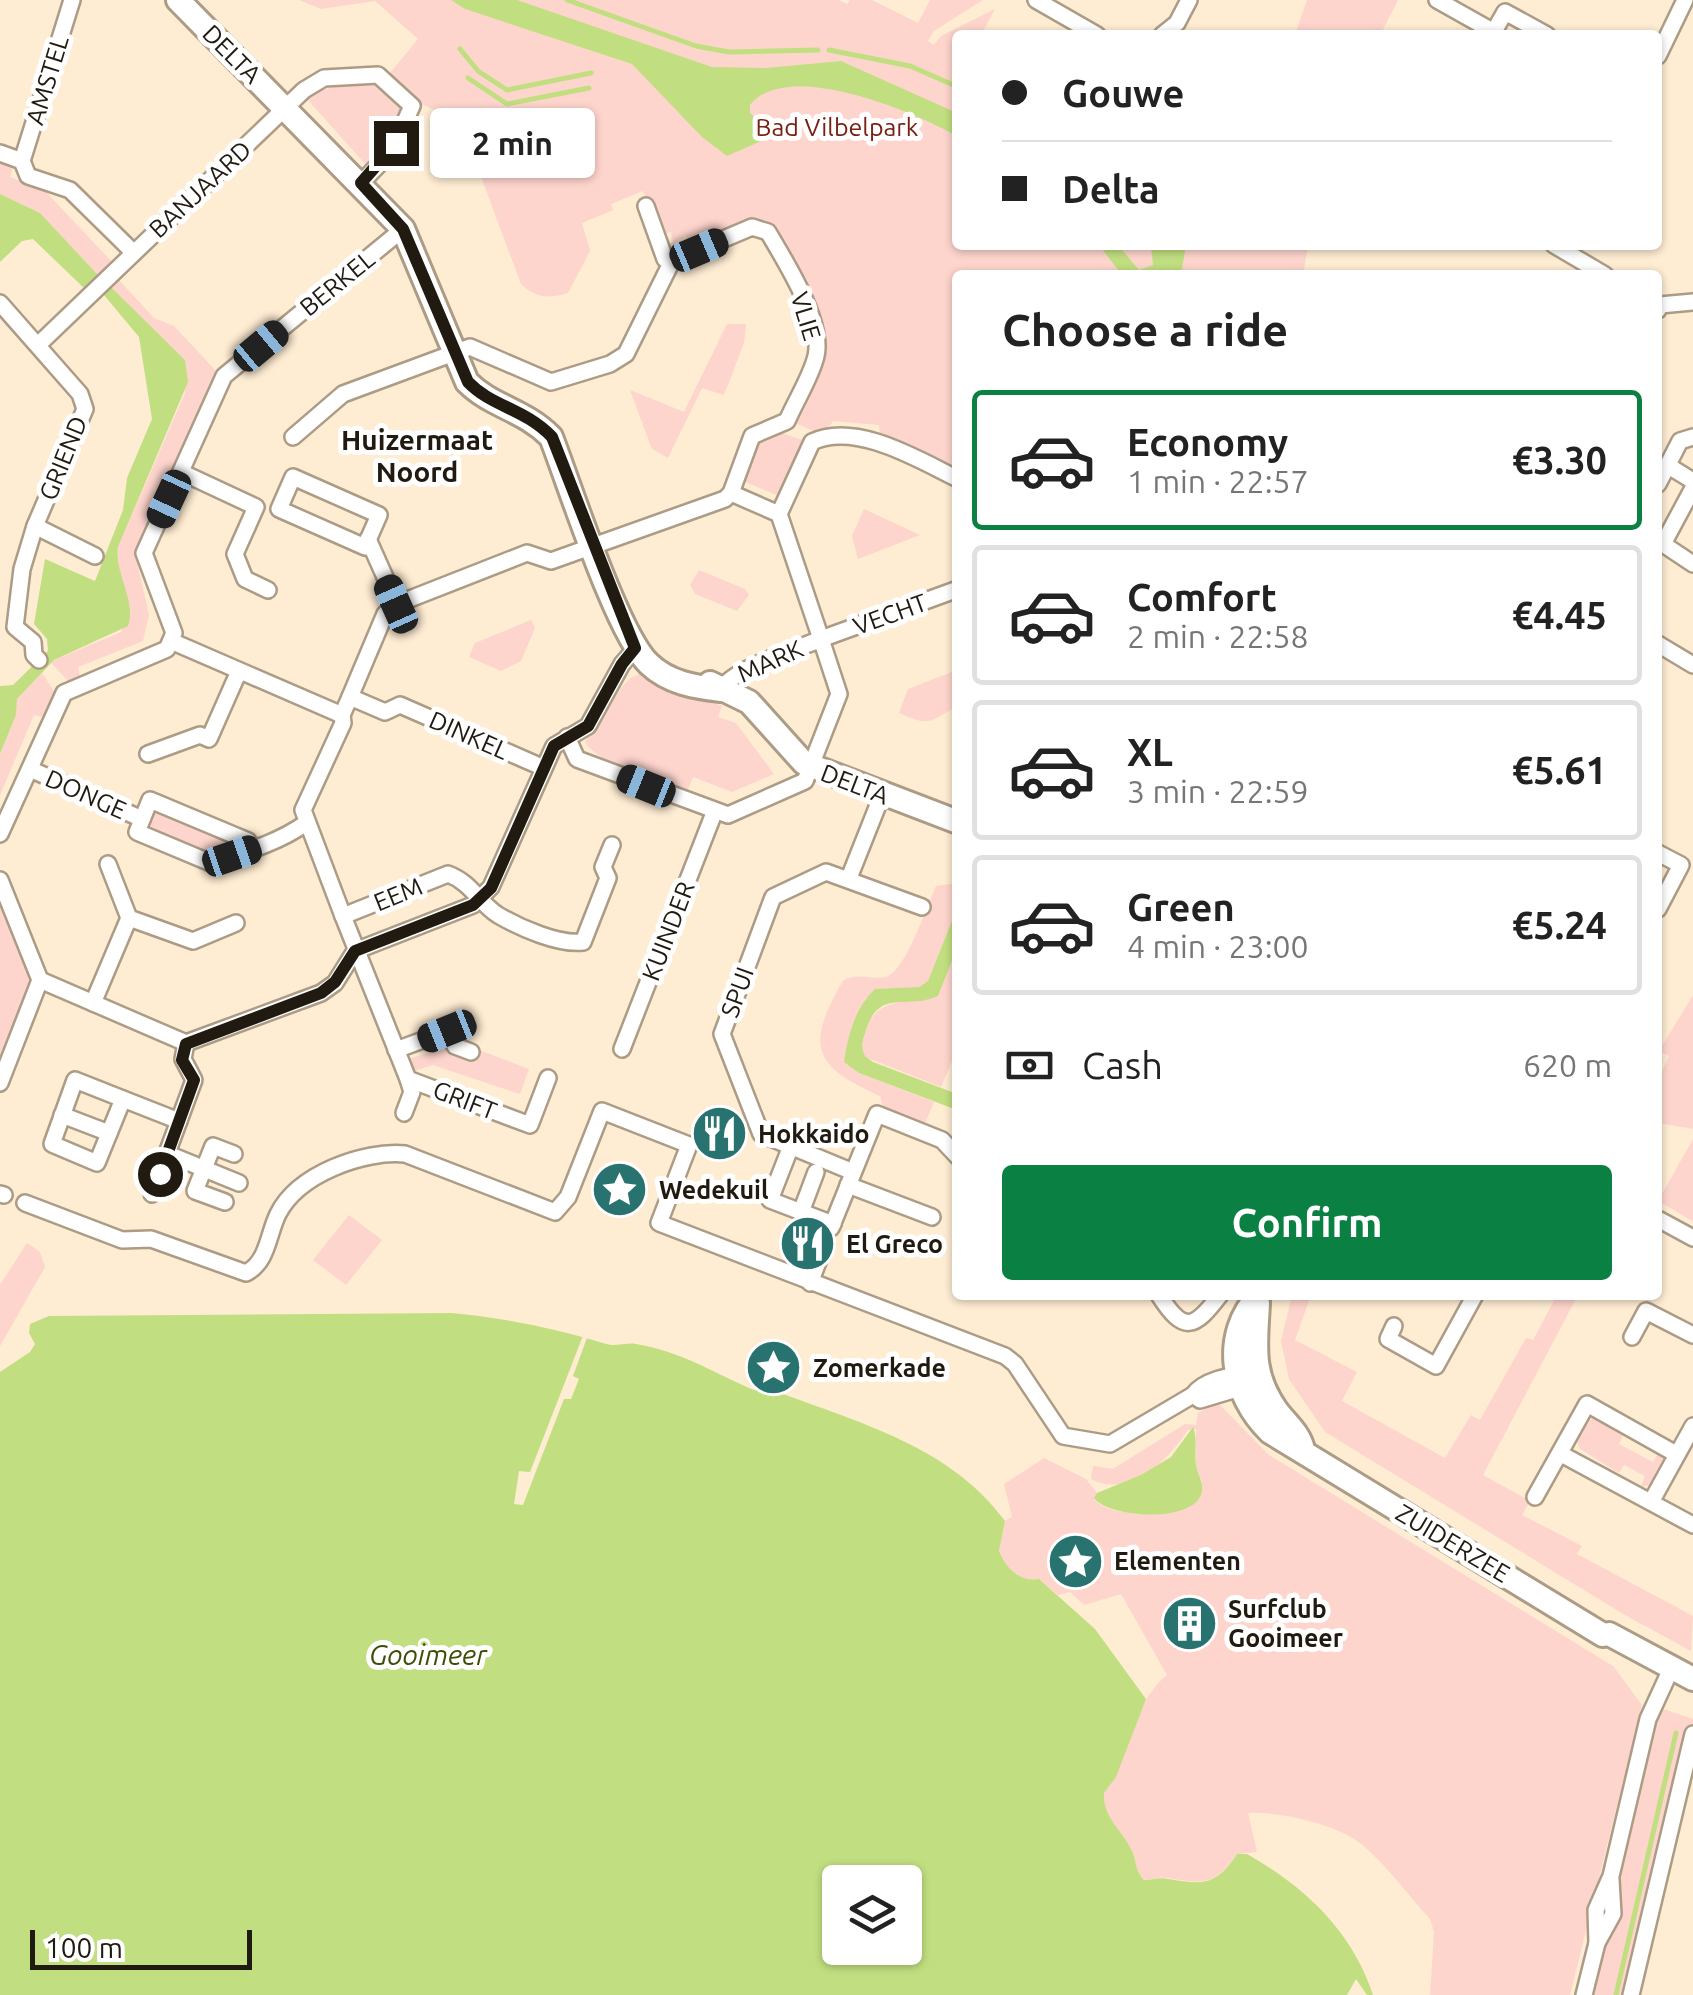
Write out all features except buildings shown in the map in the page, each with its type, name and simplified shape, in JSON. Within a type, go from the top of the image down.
[{"type":"street","name":"AMSTEL","points":[[22,161],[72,0]]},
{"type":"street","name":"DELTA","points":[[178,0],[403,229],[468,382],[478,393],[533,418],[552,437],[638,652],[749,702],[766,716],[798,757],[813,768],[952,820]]},
{"type":"street","points":[[1036,0],[1088,30]]},
{"type":"street","points":[[1168,30],[1189,0]]},
{"type":"street","points":[[1437,0],[1488,30]]},
{"type":"street","points":[[1662,49],[1687,4]]},
{"type":"street","points":[[1495,30],[1505,12],[1538,30]]},
{"type":"street","points":[[286,108],[312,83],[324,78],[378,75],[412,106],[391,152],[361,183]]},
{"type":"street","name":"BANJAARD","points":[[40,344],[286,108]]},
{"type":"street","points":[[0,153],[22,161],[28,176],[70,190],[132,252]]},
{"type":"street","points":[[293,437],[343,394],[470,347],[551,382],[610,364],[626,354],[672,261],[665,259],[646,206]]},
{"type":"street","name":"VLIE","points":[[672,261],[752,227],[768,232],[816,331],[817,354],[787,421],[752,436],[731,494]]},
{"type":"street","name":"BERKEL","points":[[182,472],[224,376],[403,229]]},
{"type":"street","points":[[1562,250],[1596,270]]},
{"type":"street","points":[[1662,305],[1690,298]]},
{"type":"street","name":"GRIEND","points":[[0,304],[40,344],[80,394],[85,409],[35,526],[22,570],[15,627],[33,642],[34,655],[39,660]]},
{"type":"street","points":[[1662,476],[1680,441],[1693,437]]},
{"type":"street","points":[[822,639],[780,514],[812,442],[821,438],[878,441],[952,476]]},
{"type":"street","points":[[1662,538],[1693,484],[1667,465]]},
{"type":"street","points":[[0,834],[64,693],[167,649],[174,633],[144,554],[182,472],[256,506],[235,554],[245,579],[268,590]]},
{"type":"street","points":[[368,539],[365,547],[279,509],[293,477],[378,515],[368,539],[396,604]]},
{"type":"street","points":[[343,916],[302,810],[342,723],[384,614],[396,604],[527,552],[551,561],[711,505],[731,494],[780,514]]},
{"type":"street","name":"GRIEND","points":[[35,526],[94,556]]},
{"type":"street","points":[[1662,543],[1693,564]]},
{"type":"street","name":"VECHT","points":[[822,639],[952,591]]},
{"type":"street","name":"MARK","points":[[721,690],[725,682],[742,672],[822,639],[839,694],[813,768]]},
{"type":"street","points":[[171,641],[342,716]]},
{"type":"street","points":[[1662,646],[1693,664]]},
{"type":"street","points":[[482,898],[491,888],[554,746],[588,726],[622,664],[638,652]]},
{"type":"street","points":[[148,754],[200,735],[210,739],[239,671]]},
{"type":"street","name":"DINKEL","points":[[350,697],[385,712],[400,706],[544,768]]},
{"type":"street","points":[[567,737],[577,759],[728,816],[806,781],[813,768]]},
{"type":"street","name":"DONGE","points":[[30,769],[142,819]]},
{"type":"street","points":[[849,878],[882,794]]},
{"type":"street","name":"DONGE","points":[[253,849],[248,841],[150,800],[137,832],[212,863],[253,849],[285,838],[306,822]]},
{"type":"street","name":"KUINDER","points":[[622,1049],[714,813]]},
{"type":"street","name":"EEM","points":[[482,898],[355,951],[343,916],[448,874],[465,880],[482,898],[495,914],[569,944],[583,942],[608,878],[603,867],[612,845]]},
{"type":"street","points":[[1662,855],[1681,866],[1662,902]]},
{"type":"street","points":[[94,1004],[129,918],[108,864]]},
{"type":"street","name":"SPUI","points":[[922,906],[826,872],[774,897],[722,1034],[761,1134],[932,1217]]},
{"type":"street","points":[[0,880],[40,980],[0,1083]]},
{"type":"street","points":[[129,918],[192,941],[236,924]]},
{"type":"street","points":[[40,980],[186,1044],[330,989],[355,951]]},
{"type":"street","name":"GRIFT","points":[[355,951],[412,1092],[404,1113]]},
{"type":"street","name":"GRIFT","points":[[396,1050],[447,1031],[455,1046],[471,1052]]},
{"type":"street","points":[[152,1194],[194,1080],[182,1060],[186,1044]]},
{"type":"street","name":"GRIFT","points":[[408,1079],[530,1125],[548,1078]]},
{"type":"street","points":[[123,1098],[98,1163],[52,1144],[75,1080],[123,1098],[179,1121]]},
{"type":"street","points":[[25,1203],[122,1240],[151,1239],[246,1273],[261,1260],[280,1210],[324,1170],[383,1152],[406,1154],[545,1210],[557,1211],[568,1197],[602,1111],[689,1145],[660,1222],[1005,1356],[1015,1364],[1061,1434],[1110,1444],[1166,1407],[1193,1395],[1196,1389],[1246,1381],[1258,1300]]},
{"type":"street","points":[[790,1146],[770,1200],[832,1226],[877,1114],[942,1140],[952,1151]]},
{"type":"street","points":[[62,1115],[110,1133]]},
{"type":"street","points":[[225,1202],[196,1191],[213,1146],[234,1154]]},
{"type":"street","points":[[168,1154],[239,1182]]},
{"type":"street","points":[[800,1212],[816,1172]]},
{"type":"street","points":[[1662,1221],[1693,1238]]},
{"type":"street","points":[[810,1283],[823,1249]]},
{"type":"street","points":[[1162,1300],[1175,1319],[1189,1323],[1202,1318],[1216,1300]]},
{"type":"street","points":[[1394,1326],[1388,1339],[1436,1366],[1473,1300]]},
{"type":"street","points":[[1632,1337],[1646,1311],[1693,1335]]},
{"type":"street","name":"ZUIDERZEE","points":[[1246,1381],[1272,1403],[1301,1440],[1303,1450],[1603,1635],[1623,1657],[1667,1675],[1693,1679]]},
{"type":"street","points":[[1535,1496],[1587,1404],[1676,1454]]},
{"type":"street","points":[[1651,1502],[1693,1426]]},
{"type":"street","points":[[1561,1454],[1693,1525]]},
{"type":"street","points":[[1584,1995],[1597,1943],[1614,1909],[1611,1876],[1648,1719],[1667,1675]]},
{"type":"street","name":"ZUIDERZEE","points":[[1667,1675],[1693,1696]]},
{"type":"street","points":[[1631,1995],[1693,1734]]},
{"type":"green space","name":"Bad Vilbelpark","points":[[299,0],[839,0],[847,4],[850,0],[872,0],[918,23],[930,0],[983,0],[934,31],[928,41],[934,45],[952,30],[952,250],[1307,250],[1304,270],[952,270],[952,470],[880,435],[879,425],[833,421],[823,435],[795,423],[819,368],[824,335],[808,283],[768,223],[690,246],[686,236],[675,242],[678,251],[672,253],[665,246],[673,242],[671,232],[661,235],[643,191],[611,204],[613,210],[582,223],[590,251],[568,293],[543,296],[527,289],[521,284],[474,158],[487,133],[419,103],[405,110],[388,150],[367,166],[307,99],[322,90],[390,73],[418,39],[375,1],[321,9]]},
{"type":"green space","points":[[1307,0],[1398,0],[1383,30],[1297,30]]},
{"type":"green space","name":"Bad Vilbelpark","points":[[995,9],[984,30],[953,30]]},
{"type":"green space","points":[[0,158],[14,162],[10,177],[45,191],[112,262],[98,275],[40,213],[0,194]]},
{"type":"green space","points":[[119,280],[154,318],[174,326],[215,370],[215,377],[137,562],[149,615],[143,641],[78,667],[80,677],[69,682],[51,663],[54,660],[121,632],[130,607],[116,563],[118,547],[185,393],[185,360],[111,287]]},
{"type":"green space","points":[[727,324],[746,324],[744,343],[724,395],[702,388],[668,458],[652,449],[630,390],[684,412]]},
{"type":"green space","points":[[782,433],[808,442],[784,498],[743,481],[760,443]]},
{"type":"green space","points":[[864,509],[920,535],[858,559],[852,536]]},
{"type":"green space","points":[[699,570],[745,589],[749,595],[737,611],[695,594],[690,585]]},
{"type":"green space","points":[[531,620],[535,628],[521,661],[501,671],[469,657],[475,643]]},
{"type":"green space","points":[[952,672],[952,709],[929,721],[899,713],[908,689]]},
{"type":"green space","points":[[42,673],[54,691],[43,717],[34,715],[0,795],[0,754],[16,715],[17,699]]},
{"type":"green space","points":[[641,674],[722,706],[718,717],[736,723],[774,774],[732,792],[693,777],[687,792],[630,771],[590,749],[585,741],[625,684]]},
{"type":"green space","points":[[155,810],[245,844],[216,859],[149,831],[146,823]]},
{"type":"green space","points":[[952,884],[952,921],[928,981],[919,987],[865,999],[859,1073],[934,1102],[925,1123],[883,1107],[880,1096],[841,1075],[822,1052],[820,1038],[823,1022],[843,981],[854,977],[883,978],[902,962],[936,886]]},
{"type":"green space","points":[[0,906],[34,983],[0,1072]]},
{"type":"green space","points":[[952,961],[952,1061],[941,1087],[865,1057],[864,1036],[877,1012],[894,1003],[938,996]]},
{"type":"green space","points":[[1693,995],[1693,1129],[1662,1124],[1662,1071],[1669,1056],[1662,1052],[1662,1046]]},
{"type":"green space","points":[[446,1048],[475,1058],[479,1050],[529,1069],[520,1094],[433,1065],[414,1071],[408,1059]]},
{"type":"green space","points":[[1693,1139],[1693,1221],[1662,1203],[1662,1194]]},
{"type":"green space","points":[[349,1215],[382,1240],[346,1285],[313,1260]]},
{"type":"green space","points":[[27,1243],[40,1252],[45,1267],[0,1346],[0,1285]]},
{"type":"green space","points":[[1291,1300],[1309,1300],[1295,1340],[1357,1372],[1342,1401],[1445,1458],[1471,1415],[1480,1420],[1526,1338],[1533,1340],[1554,1300],[1575,1300],[1483,1475],[1530,1501],[1522,1515],[1582,1546],[1577,1554],[1693,1616],[1691,1651],[1325,1432],[1289,1379],[1281,1341]]},
{"type":"green space","points":[[1217,1402],[1269,1455],[1613,1666],[1642,1705],[1570,1995],[1430,1995],[1434,1932],[1430,1919],[1360,1843],[1306,1820],[1248,1813],[1257,1852],[1237,1854],[1215,1877],[1190,1881],[1144,1880],[1141,1876],[1127,1843],[1109,1817],[1104,1793],[1146,1700],[1167,1675],[1121,1594],[1084,1605],[1070,1592],[1058,1595],[1039,1579],[1019,1576],[1009,1568],[999,1551],[1005,1521],[1012,1517],[1004,1484],[1044,1458],[1086,1479],[1097,1493],[1094,1499],[1106,1507],[1131,1513],[1161,1510],[1202,1482],[1196,1465],[1196,1429],[1188,1430],[1159,1464],[1133,1480],[1105,1484],[1091,1479],[1093,1466],[1113,1469],[1185,1424],[1196,1425],[1198,1413]]},
{"type":"green space","points":[[1591,1419],[1599,1419],[1624,1433],[1619,1444],[1653,1462],[1659,1452],[1663,1454],[1664,1466],[1652,1486],[1641,1486],[1645,1476],[1624,1465],[1619,1473],[1580,1449],[1577,1441]]},
{"type":"green space","points":[[1660,1708],[1693,1719],[1693,1726],[1688,1728],[1627,1995],[1591,1995]]},
{"type":"water","points":[[451,0],[517,0],[712,67],[766,68],[841,61],[952,111],[952,134],[883,103],[821,88],[792,87],[768,92],[750,105],[750,113],[770,131],[768,138],[727,156],[702,137],[632,64],[465,9]]},
{"type":"water","points":[[0,194],[40,213],[98,275],[84,288],[33,239],[22,241],[0,262]]},
{"type":"water","points":[[1103,250],[1122,250],[1139,270],[1118,270]]},
{"type":"water","points":[[1152,250],[1185,250],[1182,270],[1139,270],[1153,265]]},
{"type":"water","points":[[111,287],[185,360],[188,382],[118,547],[119,567],[130,606],[128,626],[54,660],[17,699],[16,715],[0,754],[0,686],[13,685],[48,651],[47,639],[34,624],[45,559],[95,581],[123,510],[127,478],[152,419],[139,337],[104,295]]},
{"type":"water","points":[[952,921],[952,961],[938,996],[894,1002],[878,1009],[862,1045],[865,1056],[873,1062],[952,1092],[952,1108],[859,1073],[844,1062],[854,1022],[875,989],[919,987],[928,981]]},
{"type":"water","name":"Gooimeer","points":[[451,1313],[491,1318],[610,1345],[633,1344],[666,1351],[752,1389],[778,1392],[902,1440],[958,1474],[983,1495],[1005,1521],[999,1551],[1005,1563],[1019,1576],[1039,1579],[1095,1629],[1146,1699],[1116,1777],[1104,1793],[1110,1817],[1128,1843],[1144,1880],[1208,1881],[1237,1854],[1247,1854],[1288,1881],[1324,1913],[1353,1951],[1373,1995],[1367,1995],[1356,1979],[1347,1995],[0,1995],[0,1372],[30,1352],[35,1344],[29,1333],[30,1324],[49,1316]]},
{"type":"water","points":[[1193,1427],[1202,1488],[1194,1504],[1166,1514],[1149,1515],[1116,1510],[1094,1498],[1097,1493],[1141,1475],[1171,1457]]},
{"type":"pier","points":[[584,1333],[588,1335],[573,1376],[579,1379],[571,1399],[564,1399],[523,1505],[514,1504],[519,1471],[530,1472]]},
{"type":"waterway","points":[[567,0],[696,46],[729,52],[818,50]]},
{"type":"waterway","points":[[460,49],[478,71],[507,90],[591,73]]},
{"type":"waterway","points":[[829,50],[910,66],[952,84]]},
{"type":"waterway","points":[[468,78],[507,104],[589,88]]},
{"type":"waterway","points":[[1616,1995],[1676,1733]]},
{"type":"place","name":"Hokkaido","points":[[719,1134]]},
{"type":"place","name":"Wedekuil","points":[[620,1190]]},
{"type":"place","name":"El Greco","points":[[807,1244]]},
{"type":"place","name":"Zomerkade","points":[[774,1368]]},
{"type":"place","name":"Elementen","points":[[1075,1561]]},
{"type":"place","name":"Surfclub Gooimeer","points":[[1189,1623]]},
{"type":"district","name":"Huizermaat Noord","points":[[417,456]]},
{"type":"route","points":[[160,1174],[194,1080],[182,1060],[186,1044],[330,989],[355,951],[482,898],[491,888],[554,746],[588,726],[635,648],[552,437],[533,418],[478,393],[468,382],[403,229],[361,183],[396,143]]}]
